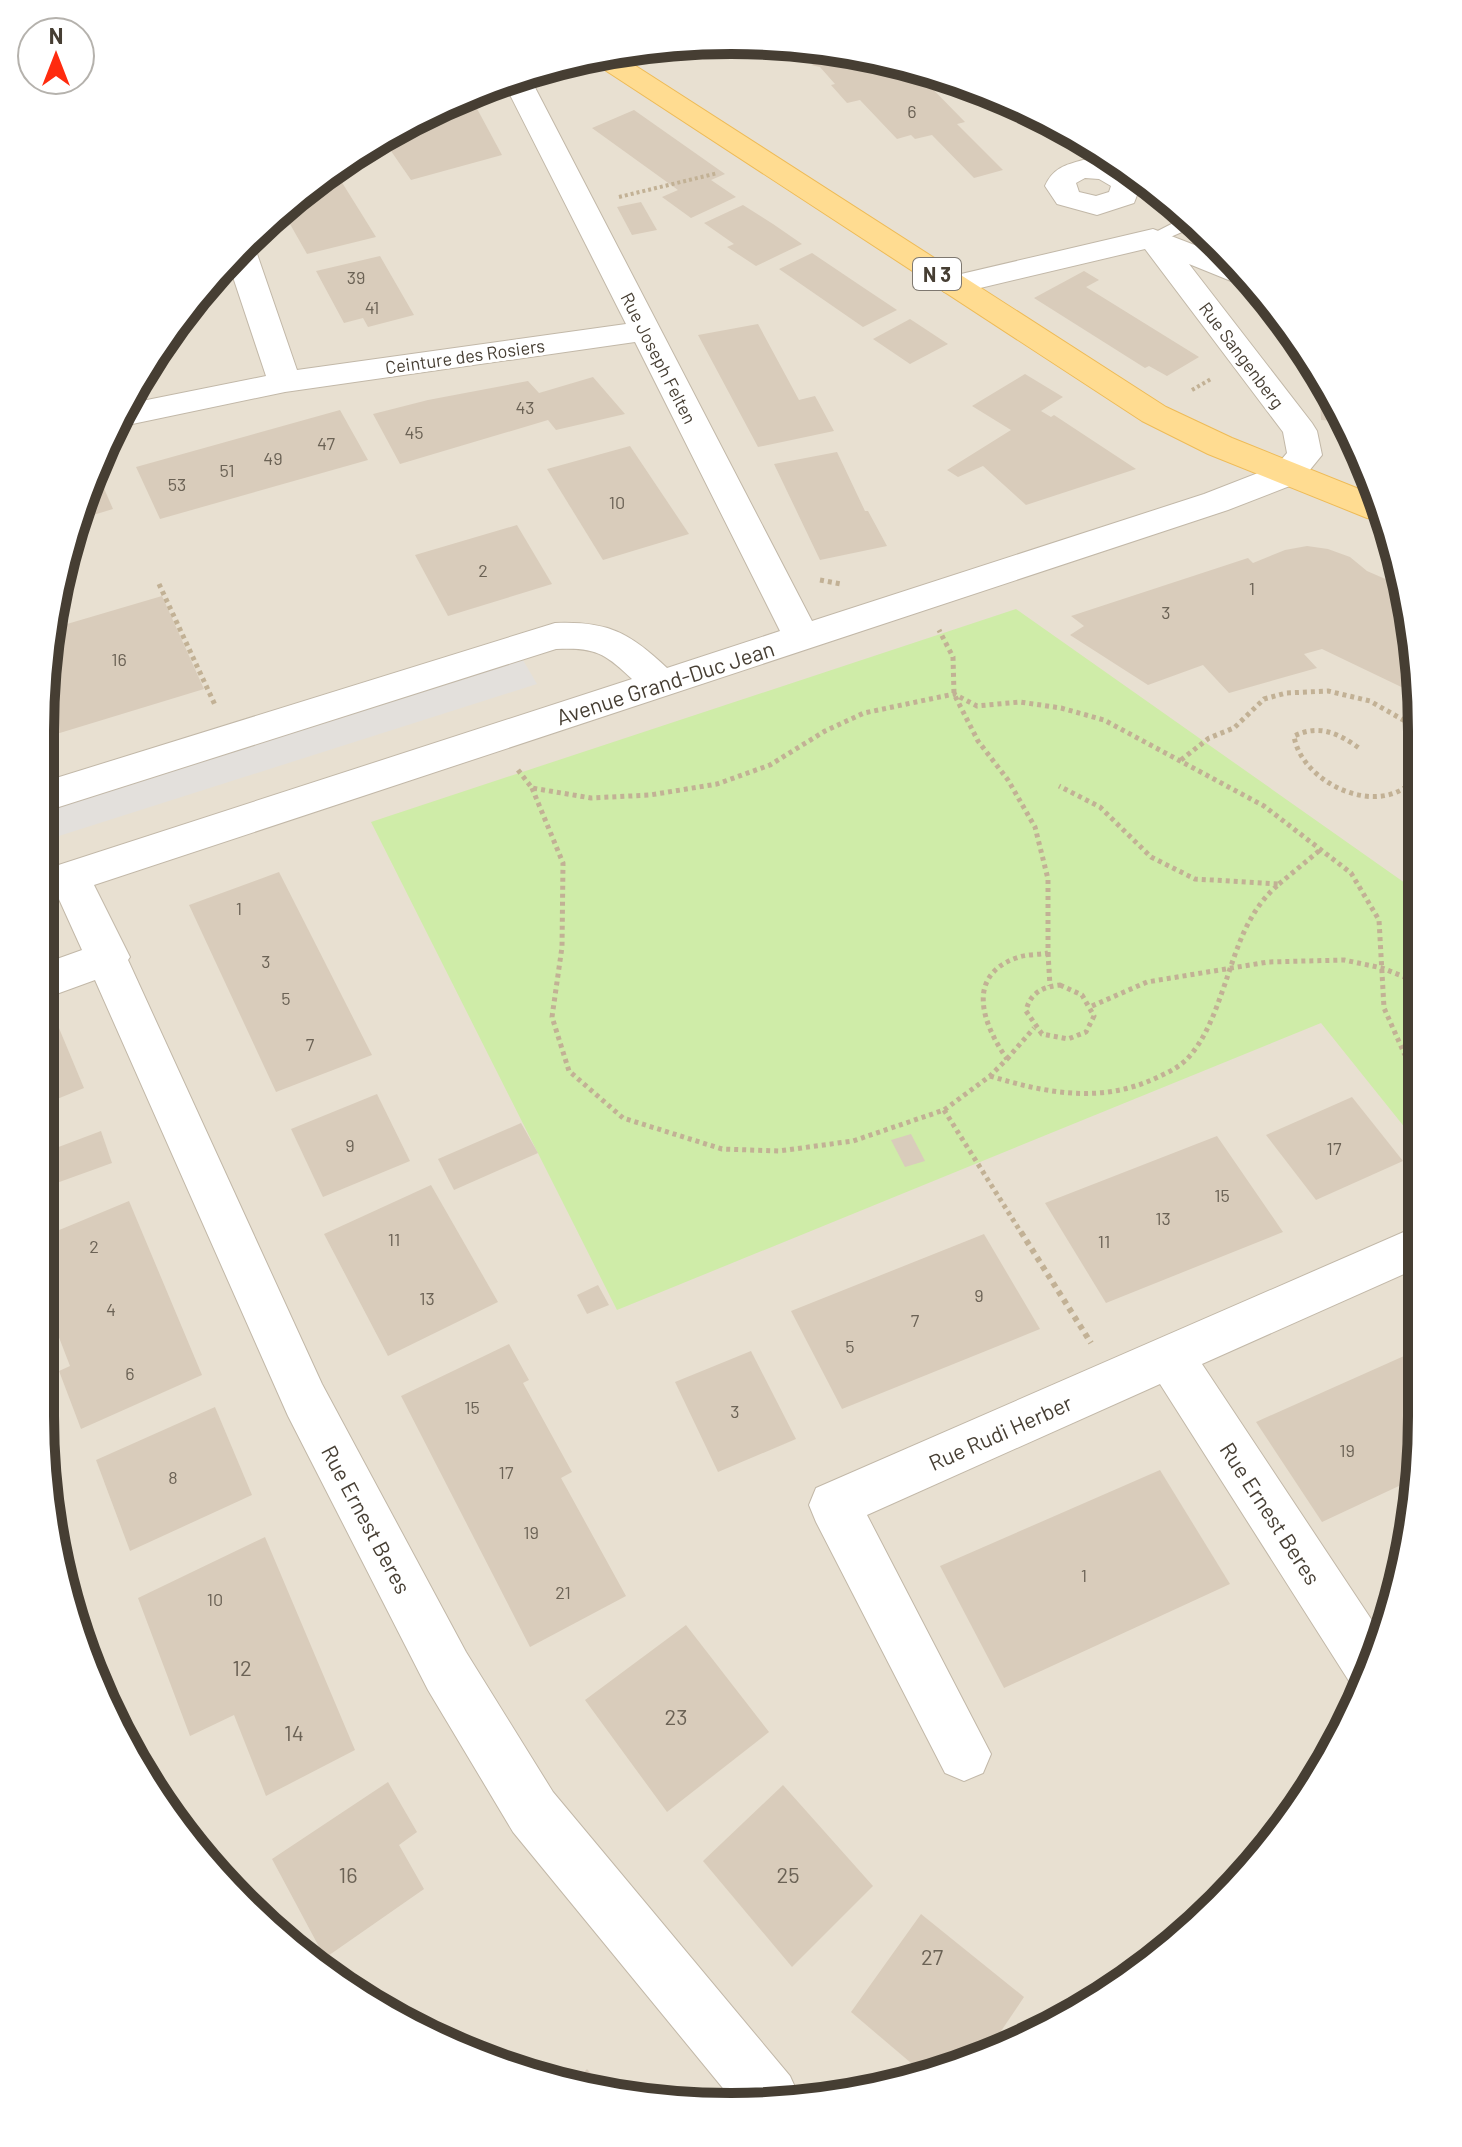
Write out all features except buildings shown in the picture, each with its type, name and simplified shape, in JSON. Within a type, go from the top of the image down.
[{"type":"main road","name":"N 3","points":[[615,64],[1154,414],[1220,446],[1369,506]]},
{"type":"street","name":"Rue Joseph Felten","points":[[521,88],[802,637]]},
{"type":"street","points":[[955,285],[1153,238],[1223,266]]},
{"type":"street","name":"Rue Sangenberg","points":[[1153,238],[1300,431],[1305,455],[1288,474]]},
{"type":"street","points":[[244,261],[285,382]]},
{"type":"street","name":"Ceinture des Rosiers","points":[[134,413],[285,382],[645,331]]},
{"type":"street","name":"Avenue Grand-Duc Jean","points":[[55,882],[1216,502],[1288,474]]},
{"type":"street","points":[[54,794],[555,636],[589,634],[617,643],[660,684]]},
{"type":"street","name":"Rue Ernest Beres","points":[[55,882],[109,957],[122,994],[305,1400],[447,1671],[533,1812],[765,2092]]},
{"type":"street","points":[[54,978],[109,957]]},
{"type":"street","name":"Rue Rudi Herber","points":[[964,1754],[834,1505],[1408,1250]]},
{"type":"street","name":"Rue Ernest Beres","points":[[1170,1357],[1364,1656]]},
{"type":"lane","points":[[1153,238],[1181,225]]},
{"type":"path","points":[[581,204],[673,186],[722,172]]},
{"type":"path","points":[[159,584],[231,738]]},
{"type":"path","points":[[1181,760],[1208,738],[1225,735],[1238,726],[1253,705],[1269,697],[1310,689],[1357,697],[1390,710],[1408,725]]},
{"type":"path","points":[[532,788],[591,798],[650,795],[717,784],[770,765],[825,731],[864,713],[954,694],[977,706],[1020,702],[1061,708],[1104,720],[1264,806],[1351,873],[1379,920],[1384,1008],[1408,1060]]},
{"type":"path","points":[[954,694],[978,741],[1008,780],[1035,827],[1048,879],[1050,986]]},
{"type":"path","points":[[1359,748],[1343,737],[1320,728],[1304,729],[1294,736],[1295,754],[1307,768],[1328,783],[1357,792],[1392,794],[1408,785]]},
{"type":"path","points":[[499,737],[532,788],[563,863],[562,947],[552,1017],[569,1071],[623,1118],[722,1149],[779,1151],[853,1141],[944,1110],[990,1076],[1034,1028]]},
{"type":"path","points":[[1059,786],[1100,807],[1151,857],[1195,879],[1279,884]]},
{"type":"path","points":[[990,1076],[1042,1092],[1085,1097],[1119,1093],[1150,1082],[1183,1064],[1221,996],[1246,923],[1269,892],[1320,850]]},
{"type":"path","points":[[1007,1059],[984,1022],[982,994],[995,970],[1016,958],[1048,953]]},
{"type":"path","points":[[1092,1006],[1147,982],[1230,966],[1344,960],[1382,968],[1408,978]]},
{"type":"path","points":[[1060,985],[1079,992],[1092,1006],[1094,1016],[1091,1024],[1077,1037],[1054,1039],[1034,1028],[1026,1011],[1027,1002],[1039,989],[1060,985]]},
{"type":"path","points":[[944,1110],[1115,1381]]},
{"type":"shaded area","points":[[731,54],[775,55],[863,67],[949,90],[990,106],[1070,145],[1107,168],[1143,194],[1210,252],[1268,319],[1294,355],[1338,432],[1372,513],[1395,599],[1407,687],[1408,731],[1408,1416],[1407,1460],[1395,1548],[1372,1634],[1356,1675],[1317,1755],[1294,1792],[1268,1828],[1210,1895],[1143,1953],[1070,2002],[1030,2023],[949,2057],[863,2080],[775,2092],[687,2092],[599,2080],[513,2057],[432,2023],[355,1979],[319,1953],[252,1895],[194,1828],[168,1792],[124,1715],[90,1634],[67,1548],[55,1460],[54,731],[55,687],[67,599],[90,513],[124,432],[145,392],[194,319],[252,252],[319,194],[355,168],[432,124],[472,106],[513,90],[599,67],[687,55]]},
{"type":"shaded area","points":[[523,660],[537,684],[54,838],[54,809]]},
{"type":"green space","points":[[1016,609],[1408,885],[1408,1132],[1321,1023],[617,1310],[371,822]]}]
